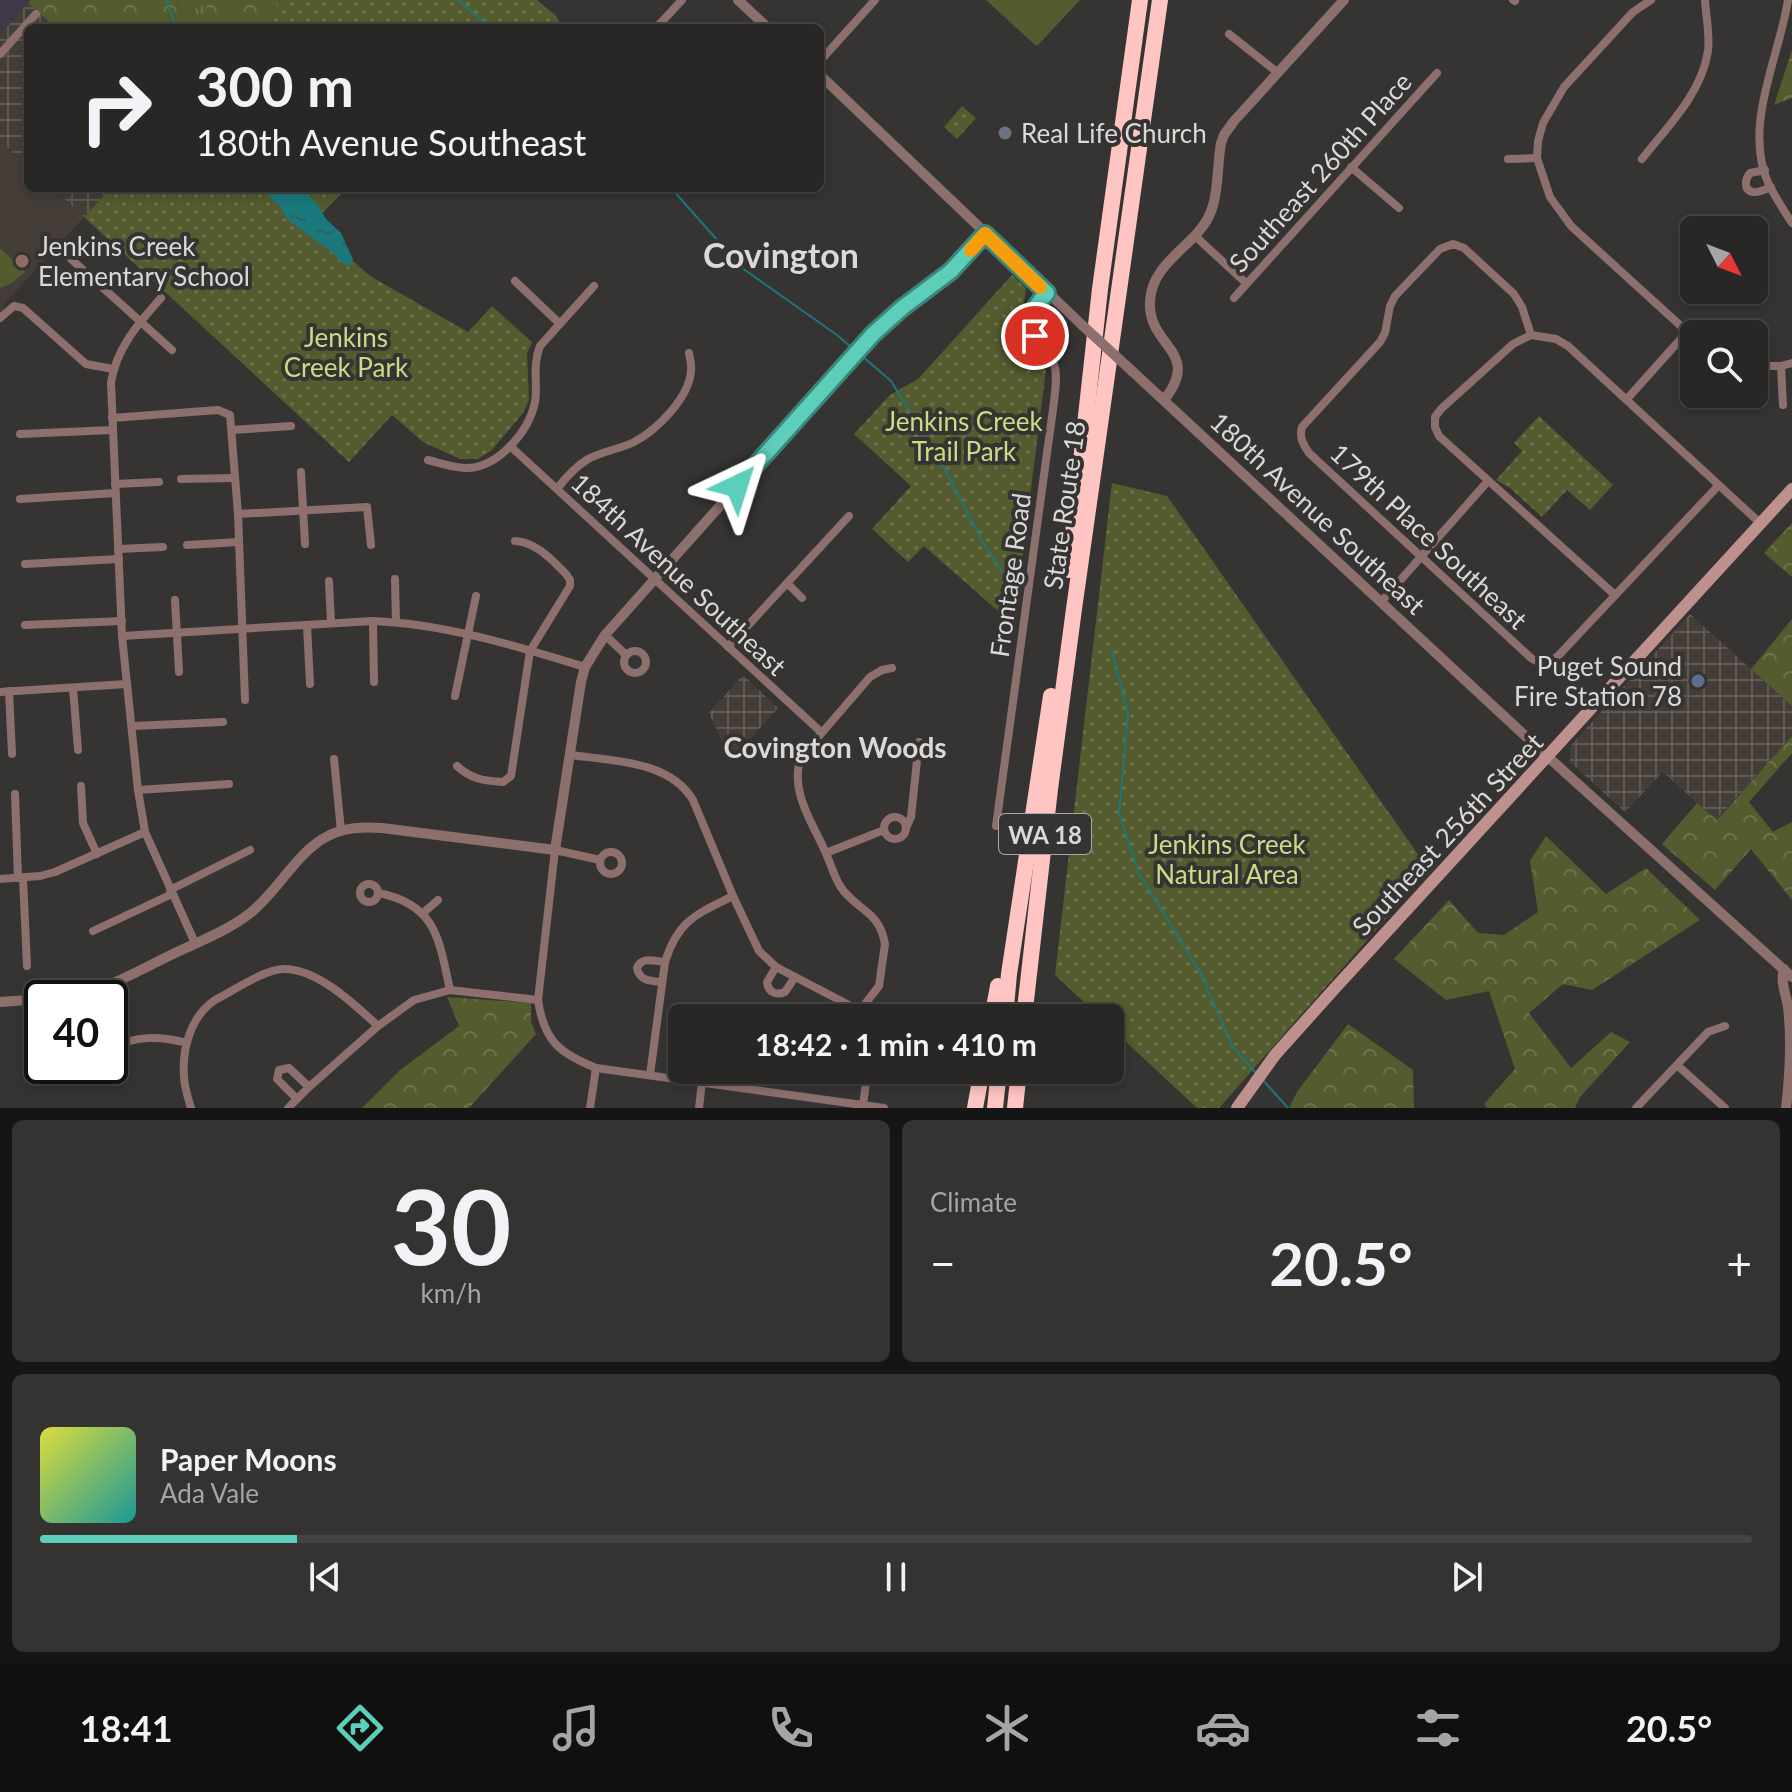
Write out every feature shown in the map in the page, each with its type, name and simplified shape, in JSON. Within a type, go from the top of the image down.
[{"type":"highway","name":"State Route 18","points":[[1069,607],[1100,289],[1140,0]]},
{"type":"highway","name":"State Route 18","points":[[1006,1004],[1160,0]]},
{"type":"highway","name":"State Route 18","points":[[1027,1004],[1063,649]]},
{"type":"highway","points":[[995,1004],[1036,797]]},
{"type":"highway","points":[[975,1108],[979,1084]]},
{"type":"highway","points":[[995,1108],[998,1084]]},
{"type":"highway","points":[[1015,1108],[1019,1084]]},
{"type":"highway","points":[[1021,1084],[1021,1108]]},
{"type":"main road","name":"Southeast 256th Street","points":[[1237,1108],[1290,1038],[1792,489]]},
{"type":"street","points":[[660,24],[682,0]]},
{"type":"street","points":[[738,0],[764,24]]},
{"type":"street","points":[[824,57],[875,0]]},
{"type":"street","points":[[1651,0],[1633,12],[1564,87],[1543,123],[1537,158],[1550,197],[1571,226],[1680,325]]},
{"type":"street","points":[[1642,159],[1687,101],[1701,75],[1708,50],[1705,0]]},
{"type":"street","points":[[1788,0],[1765,96],[1760,131],[1765,170],[1792,223]]},
{"type":"street","points":[[1164,400],[1176,383],[1179,369],[1175,355],[1152,322],[1152,289],[1169,260],[1195,236],[1210,215],[1224,135],[1341,1]]},
{"type":"street","points":[[27,24],[36,14]]},
{"type":"street","points":[[0,54],[24,27]]},
{"type":"street","points":[[1229,34],[1278,73]]},
{"type":"street","name":"Southeast 260th Place","points":[[1234,298],[1437,73]]},
{"type":"street","name":"180th Avenue Southeast","points":[[824,79],[1047,293],[1548,757],[1788,973]]},
{"type":"street","points":[[1508,159],[1537,158]]},
{"type":"street","points":[[1351,167],[1399,208]]},
{"type":"street","points":[[1765,170],[1747,175],[1746,186],[1750,191],[1757,192],[1771,187]]},
{"type":"street","points":[[668,1077],[596,1068],[571,1058],[557,1046],[546,1030],[541,1015],[538,1000],[555,850],[585,667],[605,635],[873,334],[951,271],[985,234]]},
{"type":"street","points":[[1195,236],[1246,283]]},
{"type":"street","name":"179th Place Southeast","points":[[1531,335],[1522,307],[1514,294],[1464,248],[1453,244],[1440,249],[1395,296],[1380,342],[1302,427],[1301,438],[1309,453],[1531,658],[1545,663],[1558,656],[1615,595]]},
{"type":"street","points":[[71,259],[172,350]]},
{"type":"street","points":[[515,281],[559,323]]},
{"type":"street","points":[[428,460],[455,467],[476,467],[510,446],[534,406],[536,359],[540,346],[594,286]]},
{"type":"street","name":"Frontage Road","points":[[996,826],[1054,402],[1056,376],[1053,360],[1031,328],[1034,309],[1047,293]]},
{"type":"street","points":[[161,298],[123,346],[113,369],[112,430],[122,636],[145,832],[195,943]]},
{"type":"street","points":[[0,318],[8,309],[18,305],[86,364],[113,369]]},
{"type":"street","points":[[1718,486],[1615,595],[1439,436],[1435,417],[1513,344],[1531,335],[1546,336],[1568,346],[1760,523]]},
{"type":"street","points":[[1627,399],[1680,346]]},
{"type":"street","points":[[557,489],[580,465],[634,442],[675,407],[689,383],[689,353]]},
{"type":"street","points":[[1768,366],[1792,363]]},
{"type":"street","points":[[1781,366],[1783,405]]},
{"type":"street","points":[[112,418],[218,410],[231,417],[244,629],[245,700]]},
{"type":"street","points":[[232,430],[291,426]]},
{"type":"street","points":[[20,434],[112,430]]},
{"type":"street","name":"184th Avenue Southeast","points":[[510,446],[821,732]]},
{"type":"street","points":[[301,472],[305,544]]},
{"type":"street","points":[[181,479],[235,478]]},
{"type":"street","points":[[1382,601],[1488,481]]},
{"type":"street","points":[[20,499],[159,482]]},
{"type":"street","points":[[238,514],[367,507],[371,545]]},
{"type":"street","points":[[728,647],[849,516]]},
{"type":"street","points":[[457,766],[481,780],[503,782],[512,773],[530,651],[569,590],[570,580],[560,568],[536,547],[515,541]]},
{"type":"street","points":[[187,545],[239,542]]},
{"type":"street","points":[[25,564],[163,547]]},
{"type":"street","points":[[395,579],[396,622]]},
{"type":"street","points":[[329,581],[331,623]]},
{"type":"street","points":[[787,583],[802,598]]},
{"type":"street","points":[[455,696],[476,596]]},
{"type":"street","points":[[175,600],[179,672]]},
{"type":"street","points":[[25,625],[122,621]]},
{"type":"street","points":[[373,621],[374,682]]},
{"type":"street","points":[[122,636],[396,622],[468,634],[585,667]]},
{"type":"street","points":[[307,625],[310,684]]},
{"type":"street","points":[[605,635],[626,655]]},
{"type":"street","points":[[868,1004],[879,986],[884,939],[874,917],[840,886],[802,802],[796,771],[801,757],[870,677],[892,668]]},
{"type":"street","points":[[12,754],[4,692],[127,684]]},
{"type":"street","points":[[73,688],[78,750]]},
{"type":"street","points":[[133,726],[223,722]]},
{"type":"street","points":[[884,830],[894,839],[901,837],[911,817],[919,742]]},
{"type":"street","points":[[571,755],[662,771],[685,788],[759,951],[776,967],[847,1004]]},
{"type":"street","points":[[334,759],[341,831]]},
{"type":"street","points":[[138,790],[229,784]]},
{"type":"street","points":[[81,786],[83,823],[97,854]]},
{"type":"street","points":[[15,794],[27,966]]},
{"type":"street","points":[[826,853],[884,830],[888,820],[894,817],[901,819],[906,828]]},
{"type":"street","points":[[117,980],[249,914],[310,850],[326,837],[341,831],[362,827],[391,829],[555,850],[600,860]]},
{"type":"street","points":[[0,879],[55,872],[145,832]]},
{"type":"street","points":[[93,931],[250,850]]},
{"type":"street","points":[[379,893],[407,902],[435,930],[450,990]]},
{"type":"street","points":[[650,1075],[665,962],[670,946],[687,923],[733,896]]},
{"type":"street","points":[[422,914],[438,900]]},
{"type":"street","points":[[662,982],[642,978],[637,968],[645,960],[665,962]]},
{"type":"street","points":[[776,967],[767,982],[773,993],[785,992],[795,977]]},
{"type":"street","points":[[191,1108],[184,1077],[187,1043],[197,1019],[206,1006],[268,973],[283,969],[297,971],[328,985],[378,1026]]},
{"type":"street","points":[[1786,1108],[1791,1016],[1782,981],[1788,973]]},
{"type":"street","points":[[288,1108],[378,1026],[414,1000],[450,990],[538,1000]]},
{"type":"street","points":[[0,1002],[24,1000]]},
{"type":"street","points":[[1636,1108],[1708,1032],[1725,1026]]},
{"type":"street","points":[[128,1042],[154,1037],[187,1043]]},
{"type":"street","points":[[1677,1065],[1725,1108]]},
{"type":"street","points":[[297,1099],[277,1079],[279,1070],[289,1068],[309,1087]]},
{"type":"street","points":[[590,1108],[596,1068]]},
{"type":"street","points":[[699,1108],[702,1084]]},
{"type":"street","points":[[717,1084],[884,1108]]},
{"type":"street","points":[[863,1104],[866,1084]]},
{"type":"shaded area","points":[[0,0],[31,0],[0,35]]},
{"type":"shaded area","points":[[28,3],[52,24],[24,24],[24,162],[0,141],[0,35]]},
{"type":"shaded area","name":"Jenkins Creek Elementary School","points":[[0,141],[24,163],[24,192],[56,192],[84,217],[0,312]]},
{"type":"shaded area","points":[[56,192],[107,192],[84,217]]},
{"type":"shaded area","points":[[1690,614],[1792,706],[1792,736],[1716,820],[1663,772],[1625,812],[1570,762],[1570,749]]},
{"type":"shaded area","points":[[741,677],[745,677],[778,708],[731,760],[709,713]]},
{"type":"green space","points":[[31,0],[176,0],[183,21],[202,23],[208,0],[280,0],[259,24],[52,24],[28,3]]},
{"type":"green space","points":[[176,0],[208,0],[203,24],[183,21]]},
{"type":"green space","points":[[280,0],[537,0],[561,24],[259,24]]},
{"type":"green space","points":[[986,0],[1080,0],[1035,45]]},
{"type":"green space","points":[[1792,50],[1792,98],[1774,105]]},
{"type":"green space","points":[[962,106],[976,118],[957,139],[944,127]]},
{"type":"green space","name":"Jenkins Creek Park","points":[[107,192],[343,192],[311,224],[370,276],[468,332],[492,306],[532,342],[527,353],[529,400],[523,413],[492,450],[478,459],[460,459],[423,442],[392,415],[349,462],[84,217]]},
{"type":"green space","points":[[0,248],[25,272],[0,288]]},
{"type":"green space","name":"Jenkins Creek Trail Park","points":[[1012,275],[1026,288],[1020,332],[1046,369],[1014,625],[924,546],[908,562],[872,529],[911,486],[854,434],[890,395],[918,379]]},
{"type":"green space","points":[[1539,416],[1613,485],[1590,510],[1567,490],[1542,517],[1510,488],[1496,480],[1522,451],[1514,443]]},
{"type":"green space","name":"Jenkins Creek Natural Area","points":[[1112,483],[1167,496],[1429,870],[1219,1108],[1197,1108],[1124,1040],[1124,1004],[1086,1004],[1055,975]]},
{"type":"green space","points":[[1792,523],[1792,577],[1764,553]]},
{"type":"green space","points":[[1792,619],[1792,706],[1751,669]]},
{"type":"green space","points":[[1792,736],[1792,753],[1749,802],[1773,832],[1792,822],[1792,900],[1751,849],[1715,890],[1662,844],[1697,803],[1717,820]]},
{"type":"green space","points":[[1546,836],[1606,894],[1646,868],[1700,920],[1592,990],[1563,984],[1529,1013],[1571,1068],[1611,1032],[1630,1042],[1580,1097],[1575,1108],[1487,1108],[1484,1104],[1515,1069],[1489,991],[1446,1000],[1394,959],[1449,900],[1478,933],[1504,935],[1538,912],[1530,861]]},
{"type":"green space","points":[[447,997],[531,1003],[531,1022],[536,1034],[469,1108],[362,1108],[399,1071],[459,1026]]},
{"type":"green space","points":[[1348,1024],[1413,1070],[1414,1108],[1289,1108],[1297,1092]]},
{"type":"water","points":[[266,192],[305,192],[341,233],[353,259],[350,265],[345,265],[288,220]]},
{"type":"waterway","points":[[166,0],[175,24]]},
{"type":"waterway","points":[[458,0],[486,24]]},
{"type":"waterway","points":[[675,192],[742,268],[851,347]]},
{"type":"waterway","points":[[862,356],[891,381],[1006,578]]},
{"type":"waterway","points":[[1112,651],[1128,714],[1119,814],[1138,872],[1200,972],[1232,1046],[1255,1072]]},
{"type":"waterway","points":[[1262,1079],[1288,1108]]},
{"type":"slow traffic","points":[[971,250],[985,234],[1040,287]]},
{"type":"place","name":"Real Life Church","points":[[1005,133]]},
{"type":"place","name":"Jenkins Creek Elementary School","points":[[22,261]]},
{"type":"place","name":"Puget Sound Fire Station 78","points":[[1698,681]]},
{"type":"district","name":"Covington","points":[[781,254]]},
{"type":"district","name":"Covington Woods","points":[[835,747]]},
{"type":"route","points":[[737,486],[873,334],[951,271],[985,234],[1047,293],[1038,302],[1031,317],[1035,336]]}]
